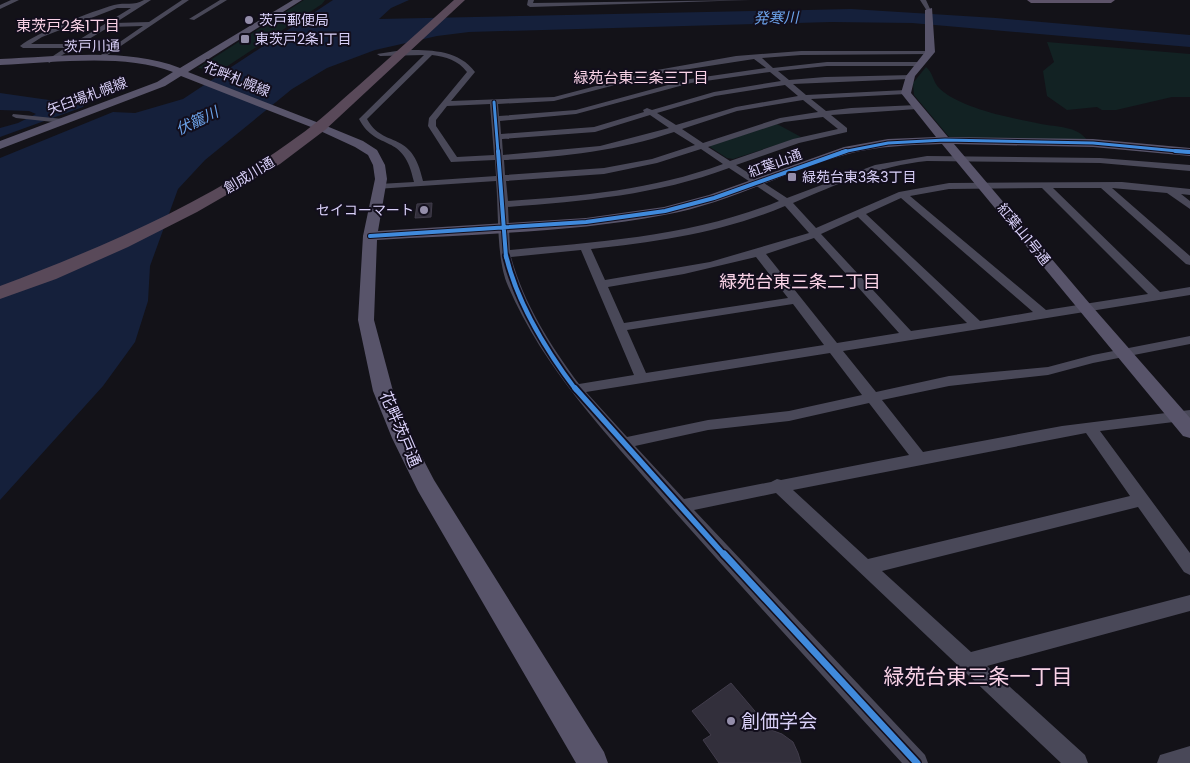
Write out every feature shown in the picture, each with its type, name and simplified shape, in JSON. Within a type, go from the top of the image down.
[{"type":"highway","points":[[427,14],[444,0]]},
{"type":"highway","name":"創成川通","points":[[0,293],[38,280],[134,238],[302,142],[320,127],[402,47],[460,0]]},
{"type":"highway","name":"創成川通","points":[[343,86],[380,54],[402,47]]},
{"type":"highway","name":"創成川通","points":[[0,279],[70,253],[238,177],[300,124]]},
{"type":"main road","points":[[1031,0],[1111,0]]},
{"type":"street","points":[[0,8],[16,0]]},
{"type":"street","points":[[49,60],[148,0]]},
{"type":"street","points":[[98,59],[186,0]]},
{"type":"street","points":[[192,19],[224,0]]},
{"type":"street","name":"矢臼場札幌線","points":[[0,145],[59,121],[146,90],[183,73],[298,0]]},
{"type":"street","points":[[531,0],[530,5],[748,0]]},
{"type":"street","points":[[564,0],[574,4]]},
{"type":"street","points":[[402,47],[455,58],[467,65],[471,72],[432,120],[432,126],[454,160],[598,150],[676,129],[734,110],[805,97],[858,92],[906,92],[905,84],[909,77],[930,52],[928,10],[923,0]]},
{"type":"street","points":[[73,46],[23,46],[40,36],[116,6],[138,6]]},
{"type":"street","points":[[177,6],[212,7]]},
{"type":"street","points":[[66,26],[150,24]]},
{"type":"street","points":[[73,36],[90,35]]},
{"type":"street","points":[[40,36],[65,36]]},
{"type":"street","points":[[446,104],[554,99],[657,72],[755,56],[800,53],[930,52]]},
{"type":"street","points":[[419,184],[417,165],[410,153],[368,128],[363,119],[429,54]]},
{"type":"street","points":[[503,204],[596,197],[636,191],[703,175],[796,141],[844,130],[755,56]]},
{"type":"street","name":"茨戸川通","points":[[0,62],[98,59],[139,60],[183,73]]},
{"type":"street","points":[[496,119],[560,115],[690,81],[770,69],[855,63],[921,64]]},
{"type":"street","name":"花畔札幌線","points":[[183,73],[281,112]]},
{"type":"street","points":[[497,136],[581,131],[610,126],[714,94],[787,82],[847,78],[909,77]]},
{"type":"street","points":[[609,85],[787,202],[908,336]]},
{"type":"street","name":"紅葉山1号通","points":[[906,92],[1084,308],[1185,416],[1190,430]]},
{"type":"street","points":[[494,102],[505,227],[505,254],[513,284],[528,316],[548,351],[575,389],[917,763]]},
{"type":"street","points":[[379,187],[501,180],[635,167],[766,124],[823,113],[877,108],[918,107]]},
{"type":"street","name":"花畔茨戸通","points":[[281,112],[300,124],[320,127],[359,144],[372,153],[379,165],[379,187],[370,236],[366,320],[383,391],[402,438],[426,485],[593,763]]},
{"type":"street","points":[[20,116],[59,121]]},
{"type":"street","name":"紅葉山通","points":[[370,236],[586,222],[665,212],[714,198],[848,150],[888,143],[945,140],[1093,143],[1190,152]]},
{"type":"street","points":[[505,254],[620,244],[703,229],[751,216],[852,174],[902,161],[961,158],[1119,161],[1190,168]]},
{"type":"street","points":[[1044,185],[1157,296]]},
{"type":"street","points":[[1103,185],[1190,262]]},
{"type":"street","points":[[602,284],[682,272],[760,254],[814,234],[902,194],[949,186],[1103,185],[1190,192]]},
{"type":"street","points":[[1169,189],[1190,206]]},
{"type":"street","points":[[902,194],[1043,314]]},
{"type":"street","points":[[860,213],[977,325]]},
{"type":"street","points":[[585,247],[642,378]]},
{"type":"street","points":[[760,254],[920,459]]},
{"type":"street","points":[[575,389],[1190,291]]},
{"type":"street","points":[[620,327],[797,300]]},
{"type":"street","points":[[624,443],[708,425],[789,416],[949,381],[1048,371],[1093,359],[1190,340]]},
{"type":"street","points":[[680,506],[1089,427],[1185,416]]},
{"type":"street","points":[[1089,427],[1190,568]]},
{"type":"street","points":[[777,486],[1077,763]]},
{"type":"street","points":[[865,566],[1142,500]]},
{"type":"street","points":[[968,662],[1190,604]]},
{"type":"street","points":[[1168,763],[1190,757]]},
{"type":"shaded area","points":[[304,0],[325,0],[322,4],[220,71],[198,68]]},
{"type":"shaded area","points":[[1047,42],[1190,54],[1190,97],[1172,97],[1116,110],[1102,110],[1097,107],[1067,110],[1047,96],[1043,71],[1054,62]]},
{"type":"shaded area","points":[[926,67],[940,89],[961,102],[1002,116],[1072,130],[1083,135],[1087,140],[950,138],[914,95],[913,83]]},
{"type":"shaded area","points":[[777,124],[801,137],[733,159],[727,158],[710,147],[711,145]]},
{"type":"water","points":[[333,0],[409,0],[391,8],[379,19],[851,9],[996,18],[1190,35],[1190,47],[912,23],[831,22],[469,32],[437,36],[375,50],[327,68],[292,89],[205,160],[178,189],[150,266],[148,301],[135,342],[103,386],[0,500],[0,158],[113,112],[135,113],[183,99]]},
{"type":"water","points":[[0,93],[84,105],[83,107],[0,137],[0,128],[18,123],[36,114],[29,111],[0,110]]},
{"type":"building","name":"セイコーマート","points":[[432,203],[431,217],[415,218],[417,204]]},
{"type":"building","name":"創価学会","points":[[731,683],[771,730],[782,734],[793,742],[801,763],[719,763],[703,740],[711,735],[692,711]]},
{"type":"cycle path","points":[[494,102],[505,227],[505,254],[513,285],[548,351],[575,389],[727,558],[917,763]]},
{"type":"cycle path","points":[[370,236],[586,222],[665,211],[714,198],[821,158],[848,150],[888,143],[945,140],[1093,143],[1190,152]]},
{"type":"place","name":"茨戸郵便局","points":[[249,20]]},
{"type":"place","name":"東茨戸2条1丁目","points":[[245,39]]},
{"type":"place","name":"緑苑台東3条3丁目","points":[[792,177]]},
{"type":"place","name":"セイコーマート","points":[[424,210]]},
{"type":"place","name":"創価学会","points":[[731,721]]},
{"type":"district","name":"東茨戸2条1丁目","points":[[68,26]]},
{"type":"district","name":"緑苑台東三条三丁目","points":[[641,78]]},
{"type":"district","name":"緑苑台東三条二丁目","points":[[800,282]]},
{"type":"district","name":"緑苑台東三条一丁目","points":[[978,677]]},
{"type":"water label","name":"発寒川","points":[[776,18]]},
{"type":"water label","name":"伏籠川","points":[[197,121]]}]
